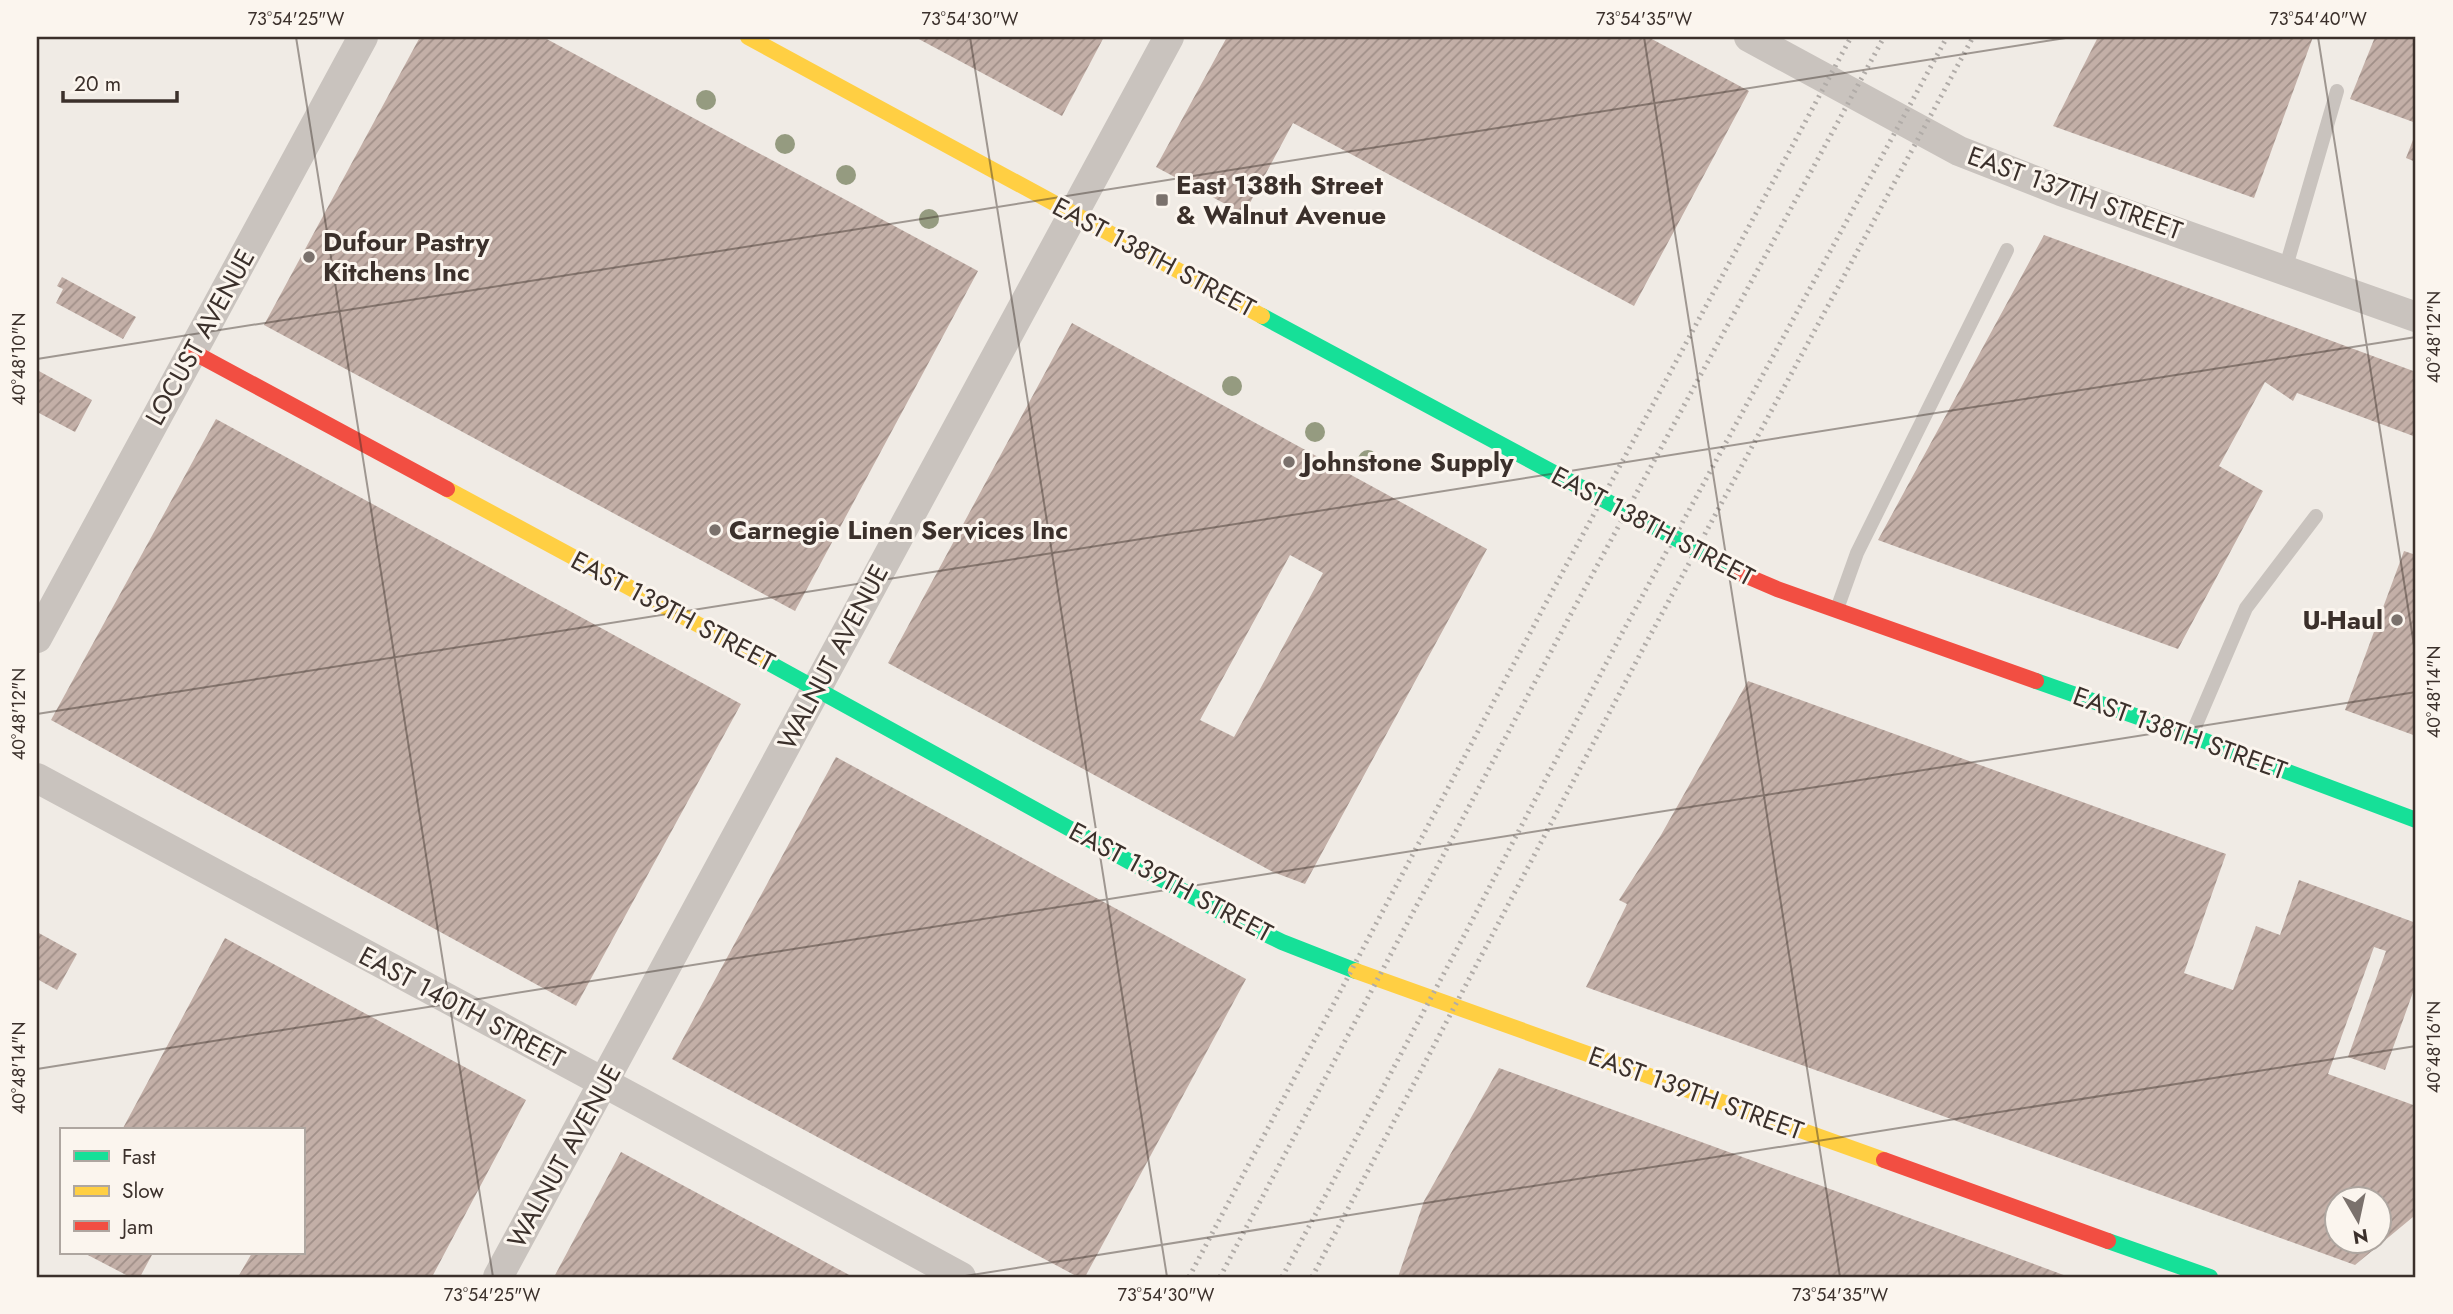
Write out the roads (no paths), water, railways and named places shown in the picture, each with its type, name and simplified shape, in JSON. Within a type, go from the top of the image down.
[{"type":"street","name":"LOCUST AVENUE","points":[[37,638],[363,37]]},
{"type":"street","name":"EAST 138TH STREET","points":[[748,37],[1729,569],[2416,820]]},
{"type":"street","name":"WALNUT AVENUE","points":[[498,1277],[1169,37]]},
{"type":"street","name":"EAST 137TH STREET","points":[[1749,37],[1959,150],[2048,186],[2416,317]]},
{"type":"street","name":"EAST 139TH STREET","points":[[192,352],[816,688],[1232,918],[1282,942],[1356,971],[2210,1277]]},
{"type":"street","name":"EAST 140TH STREET","points":[[37,778],[961,1277]]},
{"type":"lane","points":[[2285,270],[2337,91]]},
{"type":"lane","points":[[1836,610],[1857,552],[2007,250]]},
{"type":"lane","points":[[2192,736],[2246,608],[2316,516]]},
{"type":"railway","points":[[1189,1277],[1547,601],[1851,37]]},
{"type":"railway","points":[[1220,1277],[1572,612],[1884,37]]},
{"type":"railway","points":[[1282,1277],[1621,635],[1947,37]]},
{"type":"railway","points":[[1312,1277],[1645,645],[1973,37]]},
{"type":"place","name":"East 138th Street & Walnut Avenue","points":[[1162,200]]},
{"type":"place","name":"Dufour Pastry Kitchens Inc","points":[[309,257]]},
{"type":"place","name":"Johnstone Supply","points":[[1289,462]]},
{"type":"place","name":"Carnegie Linen Services Inc","points":[[715,530]]},
{"type":"place","name":"U-Haul","points":[[2397,620]]}]
